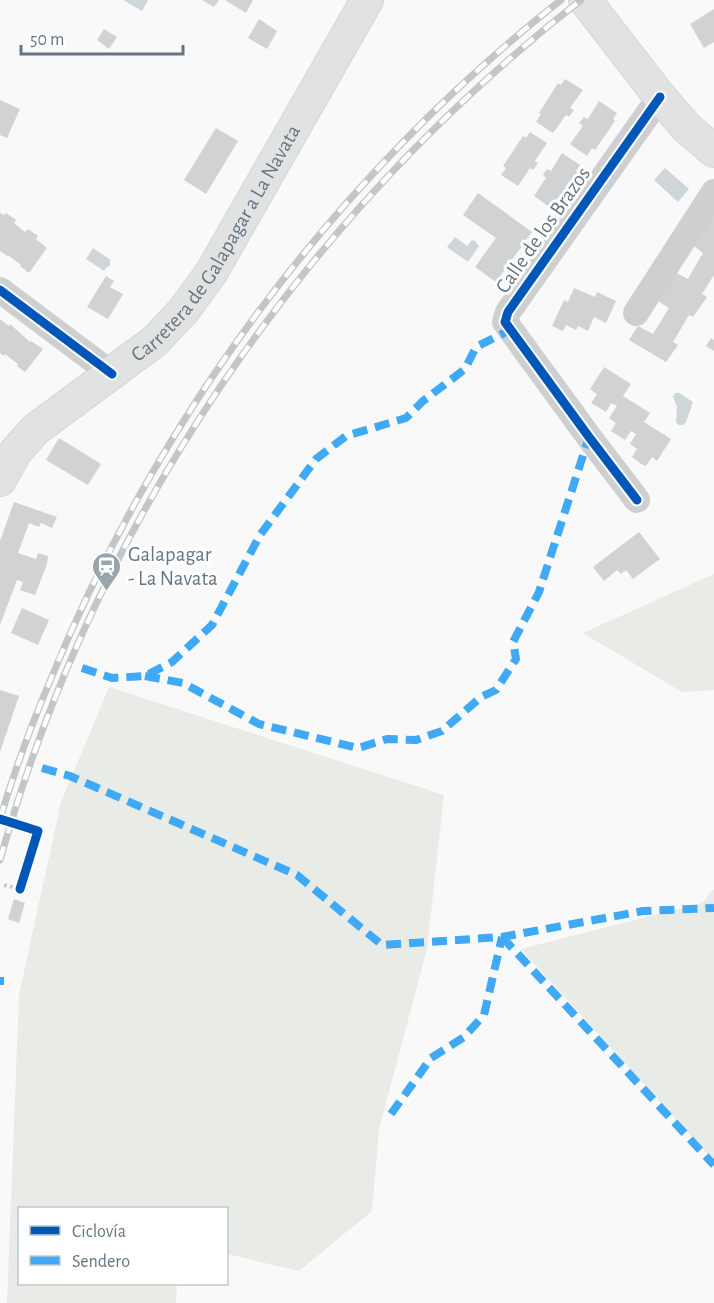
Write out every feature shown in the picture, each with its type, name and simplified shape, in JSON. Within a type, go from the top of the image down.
[{"type":"main road","name":"Carretera de Galapagar a La Navata","points":[[0,480],[16,451],[36,429],[155,341],[198,293],[367,0]]},
{"type":"main road","points":[[592,8],[660,97],[687,128],[714,151]]},
{"type":"street","name":"Calle de los Brazos","points":[[637,501],[505,322],[508,312],[660,97]]},
{"type":"street","points":[[636,313],[714,192]]},
{"type":"street","points":[[0,290],[112,374]]},
{"type":"path","points":[[4,885],[20,889]]},
{"type":"shaded area","points":[[123,0],[148,0],[142,11]]},
{"type":"shaded area","points":[[665,168],[689,189],[678,202],[654,180]]},
{"type":"shaded area","points":[[455,237],[467,246],[472,240],[479,246],[468,262],[447,247]]},
{"type":"shaded area","points":[[93,248],[111,260],[110,266],[104,271],[86,259]]},
{"type":"shaded area","points":[[675,393],[693,402],[683,425],[676,422],[677,407],[673,397]]},
{"type":"shaded area","points":[[714,574],[714,690],[682,692],[583,633]]},
{"type":"shaded area","points":[[109,687],[444,795],[427,949],[379,1129],[372,1211],[299,1271],[228,1254],[228,1207],[18,1207],[18,1285],[177,1285],[176,1303],[7,1303],[19,995],[61,802]]},
{"type":"shaded area","points":[[714,889],[714,1161],[521,949],[702,903]]},
{"type":"building","points":[[202,0],[219,0],[214,7]]},
{"type":"building","points":[[225,0],[253,0],[246,13]]},
{"type":"building","points":[[714,9],[714,42],[704,48],[690,24]]},
{"type":"building","points":[[259,19],[277,31],[267,49],[248,38]]},
{"type":"building","points":[[104,29],[117,37],[109,49],[97,40]]},
{"type":"building","points":[[565,79],[583,90],[570,108],[574,110],[569,117],[566,115],[553,133],[536,122],[541,114],[539,113],[558,83],[561,85]]},
{"type":"building","points":[[0,100],[20,109],[7,138],[0,135]]},
{"type":"building","points":[[599,101],[617,113],[613,119],[615,121],[595,150],[592,148],[587,156],[570,144],[583,126],[579,123],[584,117],[588,119]]},
{"type":"building","points":[[216,128],[238,141],[206,194],[184,180]]},
{"type":"building","points":[[530,132],[547,143],[535,161],[538,163],[533,170],[530,168],[518,186],[501,175],[506,168],[503,166],[523,136],[526,138]]},
{"type":"building","points":[[562,153],[580,165],[559,202],[556,200],[551,208],[534,196],[546,178],[543,175],[547,169],[551,171]]},
{"type":"building","points":[[478,193],[532,232],[496,282],[475,267],[496,238],[463,215]]},
{"type":"building","points":[[0,213],[4,215],[6,213],[16,220],[14,223],[25,232],[28,229],[38,236],[36,239],[47,248],[29,273],[0,251]]},
{"type":"building","points":[[709,213],[714,216],[714,275],[702,294],[707,297],[693,317],[689,315],[673,342],[678,345],[666,362],[629,340],[638,326],[653,334],[669,308],[655,299],[673,271],[688,279],[703,253],[690,243]]},
{"type":"building","points":[[106,276],[114,281],[110,287],[123,294],[108,319],[87,307]]},
{"type":"building","points":[[574,288],[595,297],[597,292],[616,301],[606,323],[594,317],[588,331],[578,326],[576,330],[566,325],[563,331],[552,326],[564,300],[568,302]]},
{"type":"building","points":[[0,319],[43,349],[25,372],[5,354],[4,356],[0,353]]},
{"type":"building","points":[[711,338],[714,340],[714,351],[706,346]]},
{"type":"building","points":[[604,367],[631,384],[623,396],[650,413],[644,422],[671,439],[657,461],[652,457],[646,466],[641,464],[632,457],[637,449],[630,444],[636,434],[631,431],[625,440],[611,431],[616,423],[609,418],[617,406],[611,403],[606,412],[591,403],[597,394],[590,389]]},
{"type":"building","points":[[59,438],[101,464],[88,485],[46,460]]},
{"type":"building","points":[[14,502],[57,517],[52,528],[41,523],[39,527],[29,523],[18,553],[36,559],[38,553],[48,556],[47,564],[35,595],[20,590],[23,582],[17,580],[0,625],[0,541]]},
{"type":"building","points":[[639,532],[660,559],[633,579],[626,570],[621,574],[617,570],[604,581],[593,567]]},
{"type":"building","points":[[22,608],[49,620],[38,645],[11,633]]},
{"type":"building","points":[[0,690],[19,696],[0,752]]},
{"type":"building","points":[[14,899],[25,903],[19,923],[8,919]]},
{"type":"railway","points":[[0,819],[36,715],[94,583],[144,488],[200,396],[262,308],[329,223],[401,144],[479,69],[561,0]]},
{"type":"railway","points":[[0,860],[41,735],[92,613],[153,496],[222,384],[300,278],[387,178],[480,85],[581,0]]},
{"type":"marked path","points":[[82,668],[112,678],[145,676],[172,662],[212,625],[260,535],[316,459],[346,436],[406,418],[423,401],[465,369],[476,347],[510,330]]},
{"type":"marked path","points":[[145,676],[183,683],[259,724],[358,748],[387,739],[416,740],[442,731],[481,697],[496,690],[516,659],[513,642],[539,592],[589,437]]},
{"type":"marked path","points":[[42,768],[70,776],[297,875],[382,945],[502,937],[643,911],[714,908]]},
{"type":"marked path","points":[[502,937],[714,1165]]},
{"type":"marked path","points":[[391,1114],[431,1058],[464,1037],[484,1015],[502,937]]},
{"type":"marked path","points":[[0,977],[0,985]]},
{"type":"cycle path","points":[[637,500],[505,322],[508,312],[660,97]]},
{"type":"cycle path","points":[[0,290],[112,374]]},
{"type":"cycle path","points":[[0,819],[38,831],[20,889]]},
{"type":"place","name":"Galapagar - La Navata","points":[[107,592]]}]
